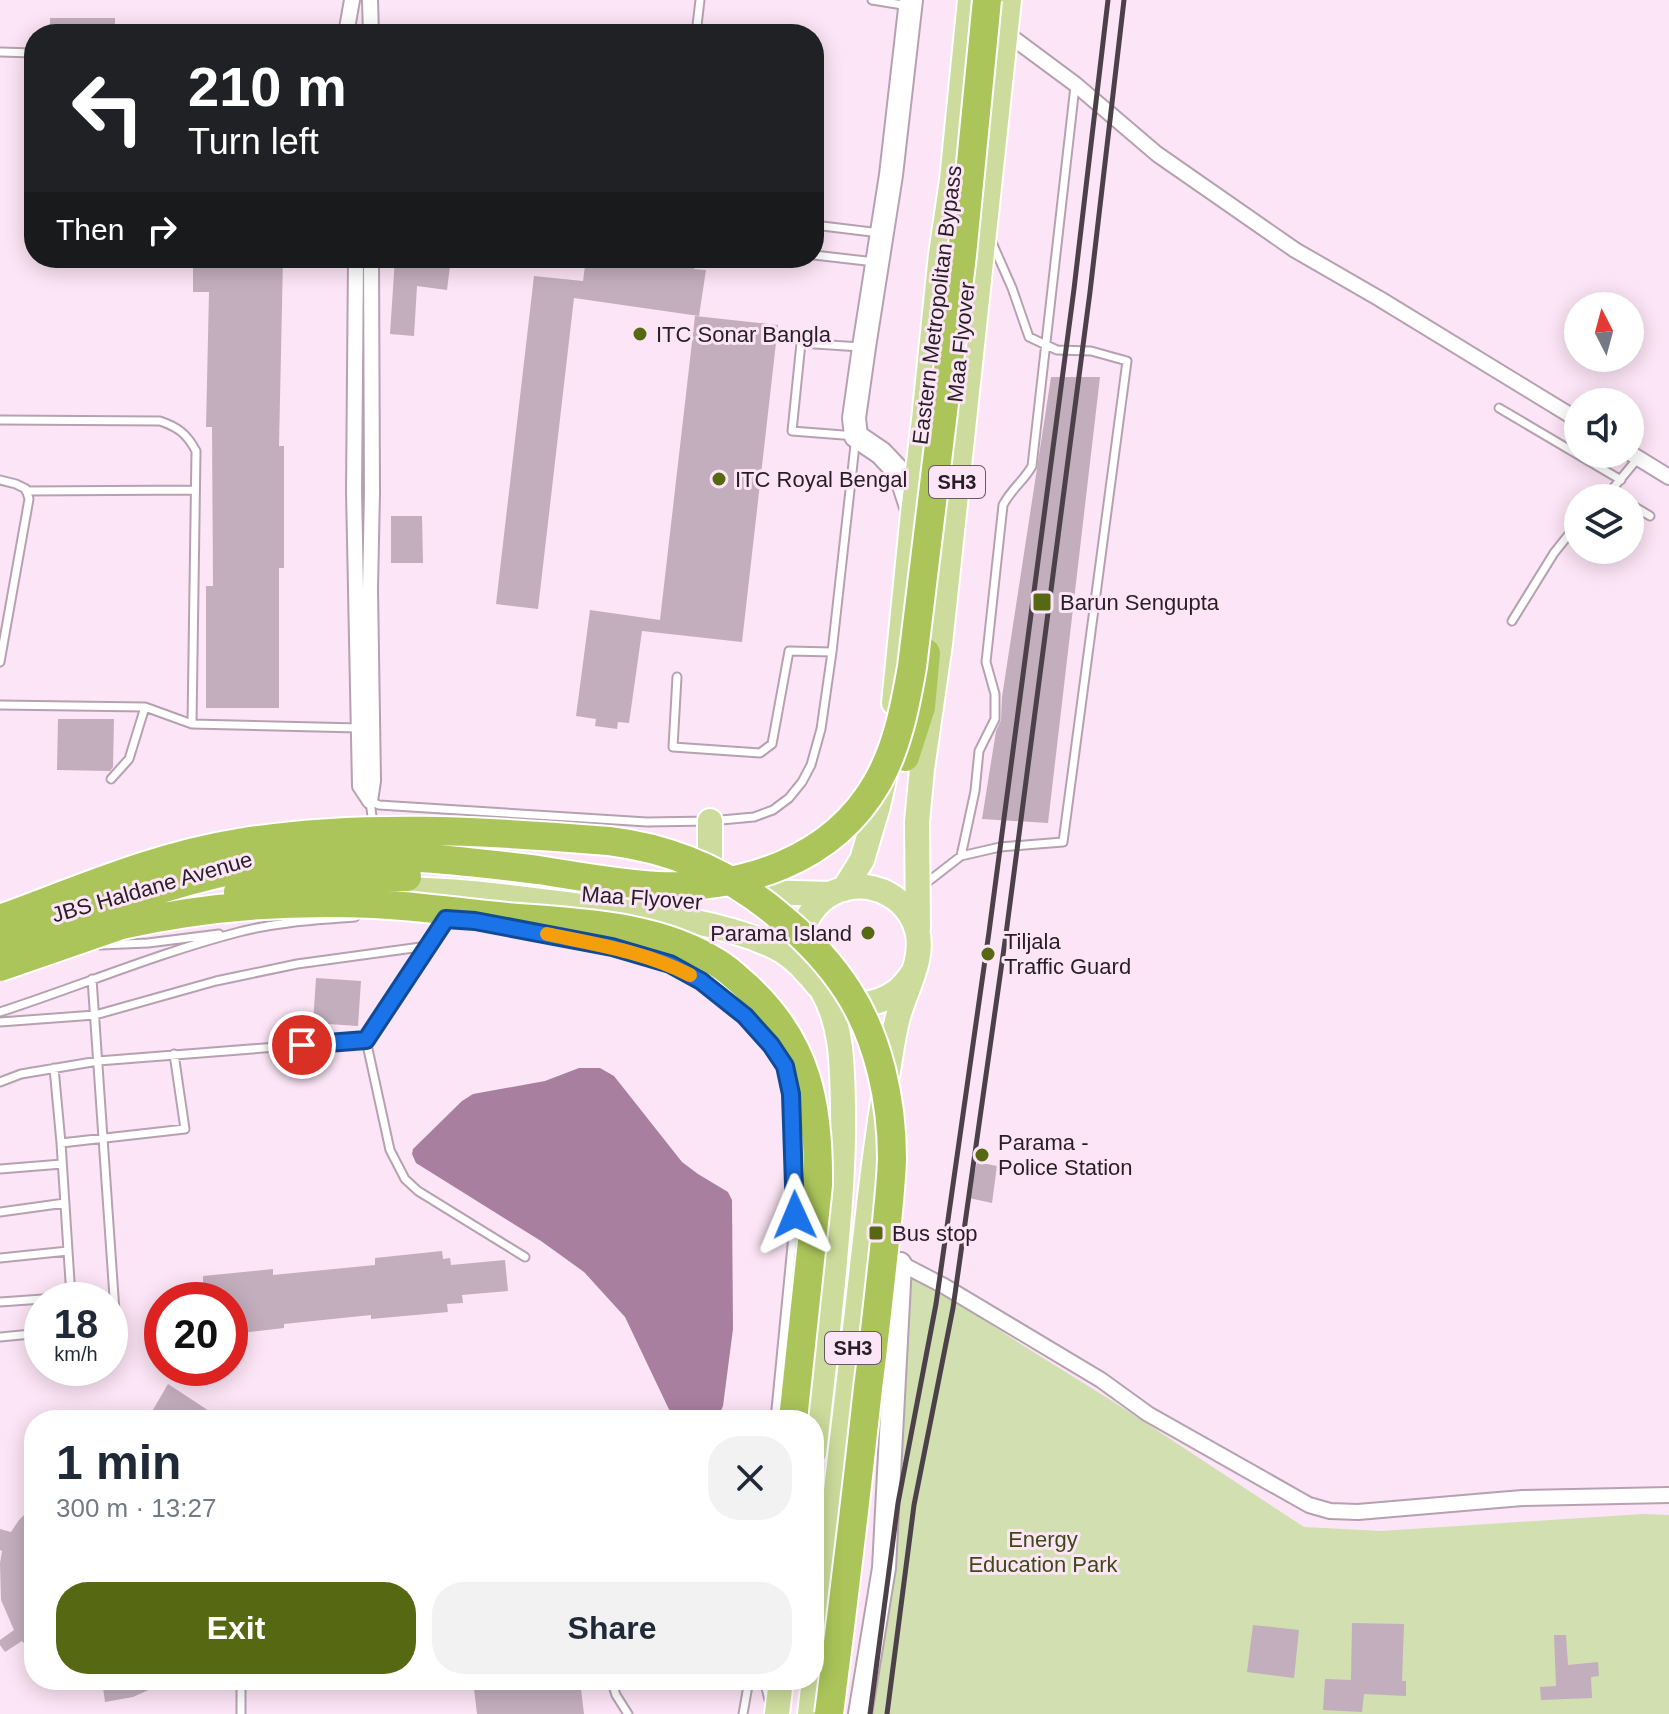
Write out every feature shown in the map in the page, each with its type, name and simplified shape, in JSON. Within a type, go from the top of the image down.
[{"type":"highway","name":"Maa Flyover","points":[[0,945],[151,892],[197,879],[287,861],[339,856],[392,858],[478,863],[619,883],[660,886],[722,883],[796,859],[843,826],[877,782],[891,753],[912,667],[962,255],[987,0]]},
{"type":"highway","name":"Maa Flyover","points":[[0,967],[183,904],[321,879],[400,876],[615,899],[674,904],[710,903],[759,894],[784,884],[813,869],[839,849],[864,824],[905,757],[921,707],[999,0]]},
{"type":"highway","points":[[0,919],[146,867],[235,843],[343,832],[451,831],[609,841],[634,844],[673,855],[726,877],[768,906],[806,939],[839,978],[859,1012],[881,1071],[891,1124],[891,1185],[829,1714]]},
{"type":"highway","points":[[121,925],[161,916],[283,904],[377,904],[626,931],[678,944],[720,964],[757,996],[776,1018],[792,1043],[815,1112],[818,1185],[794,1410]]},
{"type":"main road","name":"Eastern Metropolitan Bypass","points":[[838,891],[862,860],[886,772],[970,0]]},
{"type":"main road","name":"SH3","points":[[824,1593],[878,1131],[897,1019],[919,952],[917,822],[922,769],[940,644],[1009,0]]},
{"type":"main road","points":[[710,821],[710,886]]},
{"type":"main road","name":"JBS Haldane Avenue","points":[[0,933],[120,892],[249,857],[377,846],[558,862],[761,892],[838,891]]},
{"type":"main road","points":[[838,891],[857,886],[875,888],[894,897],[909,912],[918,931]]},
{"type":"main road","name":"JBS Haldane Avenue","points":[[0,977],[90,945],[228,910],[307,896],[384,889],[462,892],[646,914],[701,924],[757,939],[778,949],[797,960],[816,983]]},
{"type":"main road","name":"SH3","points":[[818,1410],[842,1188],[842,1074],[839,1040],[831,1007],[802,959],[801,940],[806,922],[816,906],[838,891]]},
{"type":"main road","points":[[816,983],[840,1001],[861,1005],[891,995],[913,973]]},
{"type":"main road","points":[[774,1714],[779,1690]]},
{"type":"main road","name":"SH3","points":[[810,1714],[813,1690]]},
{"type":"street","points":[[348,24],[352,0]]},
{"type":"street","points":[[370,0],[371,24]]},
{"type":"street","points":[[910,3],[893,160],[854,418],[856,436],[881,453],[900,473],[913,513]]},
{"type":"street","points":[[1005,32],[1075,84],[1157,154],[1295,250],[1564,411]]},
{"type":"street","points":[[356,268],[354,491],[360,786],[370,801]]},
{"type":"street","points":[[370,801],[373,781],[371,268]]},
{"type":"street","points":[[1644,461],[1669,477]]},
{"type":"street","points":[[865,1240],[900,1264],[944,1286],[1101,1380],[1148,1414],[1309,1505],[1330,1511],[1358,1512],[1522,1498],[1669,1495]]},
{"type":"street","points":[[860,1714],[884,1568],[900,1264]]},
{"type":"lane","points":[[697,24],[700,0]]},
{"type":"lane","points":[[872,0],[910,3]]},
{"type":"lane","points":[[0,52],[24,53]]},
{"type":"lane","points":[[961,856],[975,791],[979,751],[995,719],[995,694],[986,662],[1003,505],[1011,489],[1024,480],[1032,466],[1075,84]]},
{"type":"lane","points":[[824,226],[883,233]]},
{"type":"lane","points":[[917,891],[961,856],[1000,847],[1063,842],[1127,361],[1091,351],[1057,350],[1029,337],[1003,264],[984,226]]},
{"type":"lane","points":[[824,256],[878,263]]},
{"type":"lane","points":[[370,801],[379,805],[616,820],[710,821],[754,817],[773,810],[789,798],[811,765],[821,729],[856,436],[792,431],[801,343],[864,347]]},
{"type":"lane","points":[[1499,408],[1621,480]]},
{"type":"lane","points":[[0,420],[160,421],[176,426],[188,436],[196,451],[192,724]]},
{"type":"lane","points":[[1618,484],[1627,468]]},
{"type":"lane","points":[[0,480],[16,484],[26,491],[29,499],[0,662]]},
{"type":"lane","points":[[26,491],[195,490]]},
{"type":"lane","points":[[354,491],[372,492]]},
{"type":"lane","points":[[1644,512],[1650,516]]},
{"type":"lane","points":[[1512,621],[1564,540]]},
{"type":"lane","points":[[677,677],[673,747],[760,753],[772,744],[789,651],[832,652]]},
{"type":"lane","points":[[0,705],[145,707],[192,724],[359,728]]},
{"type":"lane","points":[[111,779],[129,759],[145,707]]},
{"type":"lane","points":[[370,801],[377,846]]},
{"type":"lane","points":[[462,892],[366,1040],[390,1150],[405,1179],[418,1191],[525,1257]]},
{"type":"lane","points":[[401,914],[501,926]]},
{"type":"lane","points":[[90,945],[148,943],[284,923],[371,916]]},
{"type":"lane","points":[[0,1012],[241,931]]},
{"type":"lane","points":[[528,931],[612,947],[670,964],[701,981],[745,1016],[785,1066],[791,1094],[795,1215],[776,1410]]},
{"type":"lane","points":[[0,1022],[95,1015],[216,981],[297,964],[428,946]]},
{"type":"lane","points":[[92,979],[113,1282]]},
{"type":"lane","points":[[0,1082],[21,1074],[98,1061],[366,1040]]},
{"type":"lane","points":[[61,1143],[185,1129],[174,1054]]},
{"type":"lane","points":[[0,1302],[71,1297],[54,1068]]},
{"type":"lane","points":[[0,1169],[62,1164]]},
{"type":"lane","points":[[0,1212],[65,1203]]},
{"type":"lane","points":[[0,1258],[68,1251]]},
{"type":"lane","points":[[789,1283],[794,1296]]},
{"type":"lane","points":[[799,1309],[809,1335]]},
{"type":"lane","points":[[0,1337],[24,1335]]},
{"type":"lane","points":[[241,1690],[241,1714]]},
{"type":"lane","points":[[614,1690],[628,1714]]},
{"type":"lane","points":[[743,1714],[747,1690]]},
{"type":"lane","points":[[767,1690],[774,1714]]},
{"type":"green space","name":"Energy Education Park","points":[[916,1275],[1304,1527],[1381,1531],[1643,1514],[1669,1515],[1669,1714],[859,1714],[906,1284]]},
{"type":"shaded area","points":[[579,1068],[600,1068],[614,1076],[682,1162],[728,1192],[732,1200],[733,1329],[721,1410],[669,1410],[625,1317],[584,1272],[541,1241],[416,1163],[413,1149],[473,1094],[545,1081]]},
{"type":"building","points":[[50,18],[115,18],[115,24],[50,24]]},
{"type":"building","points":[[193,268],[283,268],[279,446],[284,446],[284,568],[279,568],[279,708],[206,708],[206,586],[213,586],[212,427],[206,427],[209,292],[193,292]]},
{"type":"building","points":[[394,268],[450,268],[447,290],[417,286],[414,336],[390,334]]},
{"type":"building","points":[[585,268],[706,270],[699,316],[574,298],[538,609],[496,604],[534,276],[583,281]]},
{"type":"building","name":"ITC Royal Bengal","points":[[695,316],[778,325],[742,642],[642,631],[629,723],[618,722],[617,729],[595,726],[596,719],[576,716],[590,610],[660,620]]},
{"type":"building","name":"Barun Sengupta","points":[[1051,377],[1100,377],[1048,823],[982,819],[996,731],[1001,720]]},
{"type":"building","points":[[391,516],[422,516],[423,563],[391,563]]},
{"type":"building","points":[[58,719],[114,719],[113,767],[110,771],[57,770]]},
{"type":"building","points":[[316,978],[361,981],[358,1026],[313,1023]]},
{"type":"building","points":[[977,1162],[997,1166],[992,1203],[969,1198]]},
{"type":"building","points":[[442,1251],[443,1259],[450,1258],[451,1265],[505,1260],[508,1291],[462,1295],[463,1303],[447,1304],[448,1312],[371,1319],[371,1315],[284,1324],[284,1328],[248,1332],[248,1282],[203,1282],[203,1276],[273,1269],[273,1275],[375,1265],[375,1258]]},
{"type":"building","points":[[167,1386],[171,1386],[208,1410],[153,1410]]},
{"type":"building","points":[[24,1515],[24,1643],[22,1641],[5,1652],[0,1640],[14,1630],[1,1600],[0,1529],[11,1532]]},
{"type":"building","points":[[1352,1623],[1404,1624],[1402,1681],[1406,1681],[1406,1696],[1364,1694],[1362,1712],[1323,1710],[1325,1679],[1351,1680]]},
{"type":"building","points":[[1253,1625],[1299,1630],[1294,1678],[1247,1672]]},
{"type":"building","points":[[1554,1635],[1566,1635],[1568,1665],[1598,1662],[1599,1676],[1591,1677],[1592,1698],[1541,1700],[1540,1687],[1556,1686]]},
{"type":"building","points":[[103,1690],[149,1690],[133,1697],[105,1702]]},
{"type":"building","points":[[474,1690],[581,1690],[584,1714],[477,1714]]},
{"type":"railway","points":[[870,1714],[898,1503],[936,1304],[989,932],[1074,289],[1108,0]]},
{"type":"railway","points":[[887,1714],[914,1505],[953,1308],[1006,934],[1090,292],[1124,0]]},
{"type":"slow traffic","points":[[547,934],[612,947],[670,964],[690,975]]},
{"type":"place","name":"ITC Sonar Bangla","points":[[640,334]]},
{"type":"place","name":"ITC Royal Bengal","points":[[719,479]]},
{"type":"place","name":"Barun Sengupta","points":[[1042,602]]},
{"type":"place","name":"Parama Island","points":[[868,933]]},
{"type":"place","name":"Tiljala Traffic Guard","points":[[988,954]]},
{"type":"place","name":"Parama - Police Station","points":[[982,1155]]},
{"type":"place","name":"Bus stop","points":[[876,1233]]},
{"type":"route","points":[[302,1045],[366,1040],[446,919],[475,921],[612,947],[670,964],[701,981],[745,1016],[785,1066],[791,1094],[795,1215]]}]
